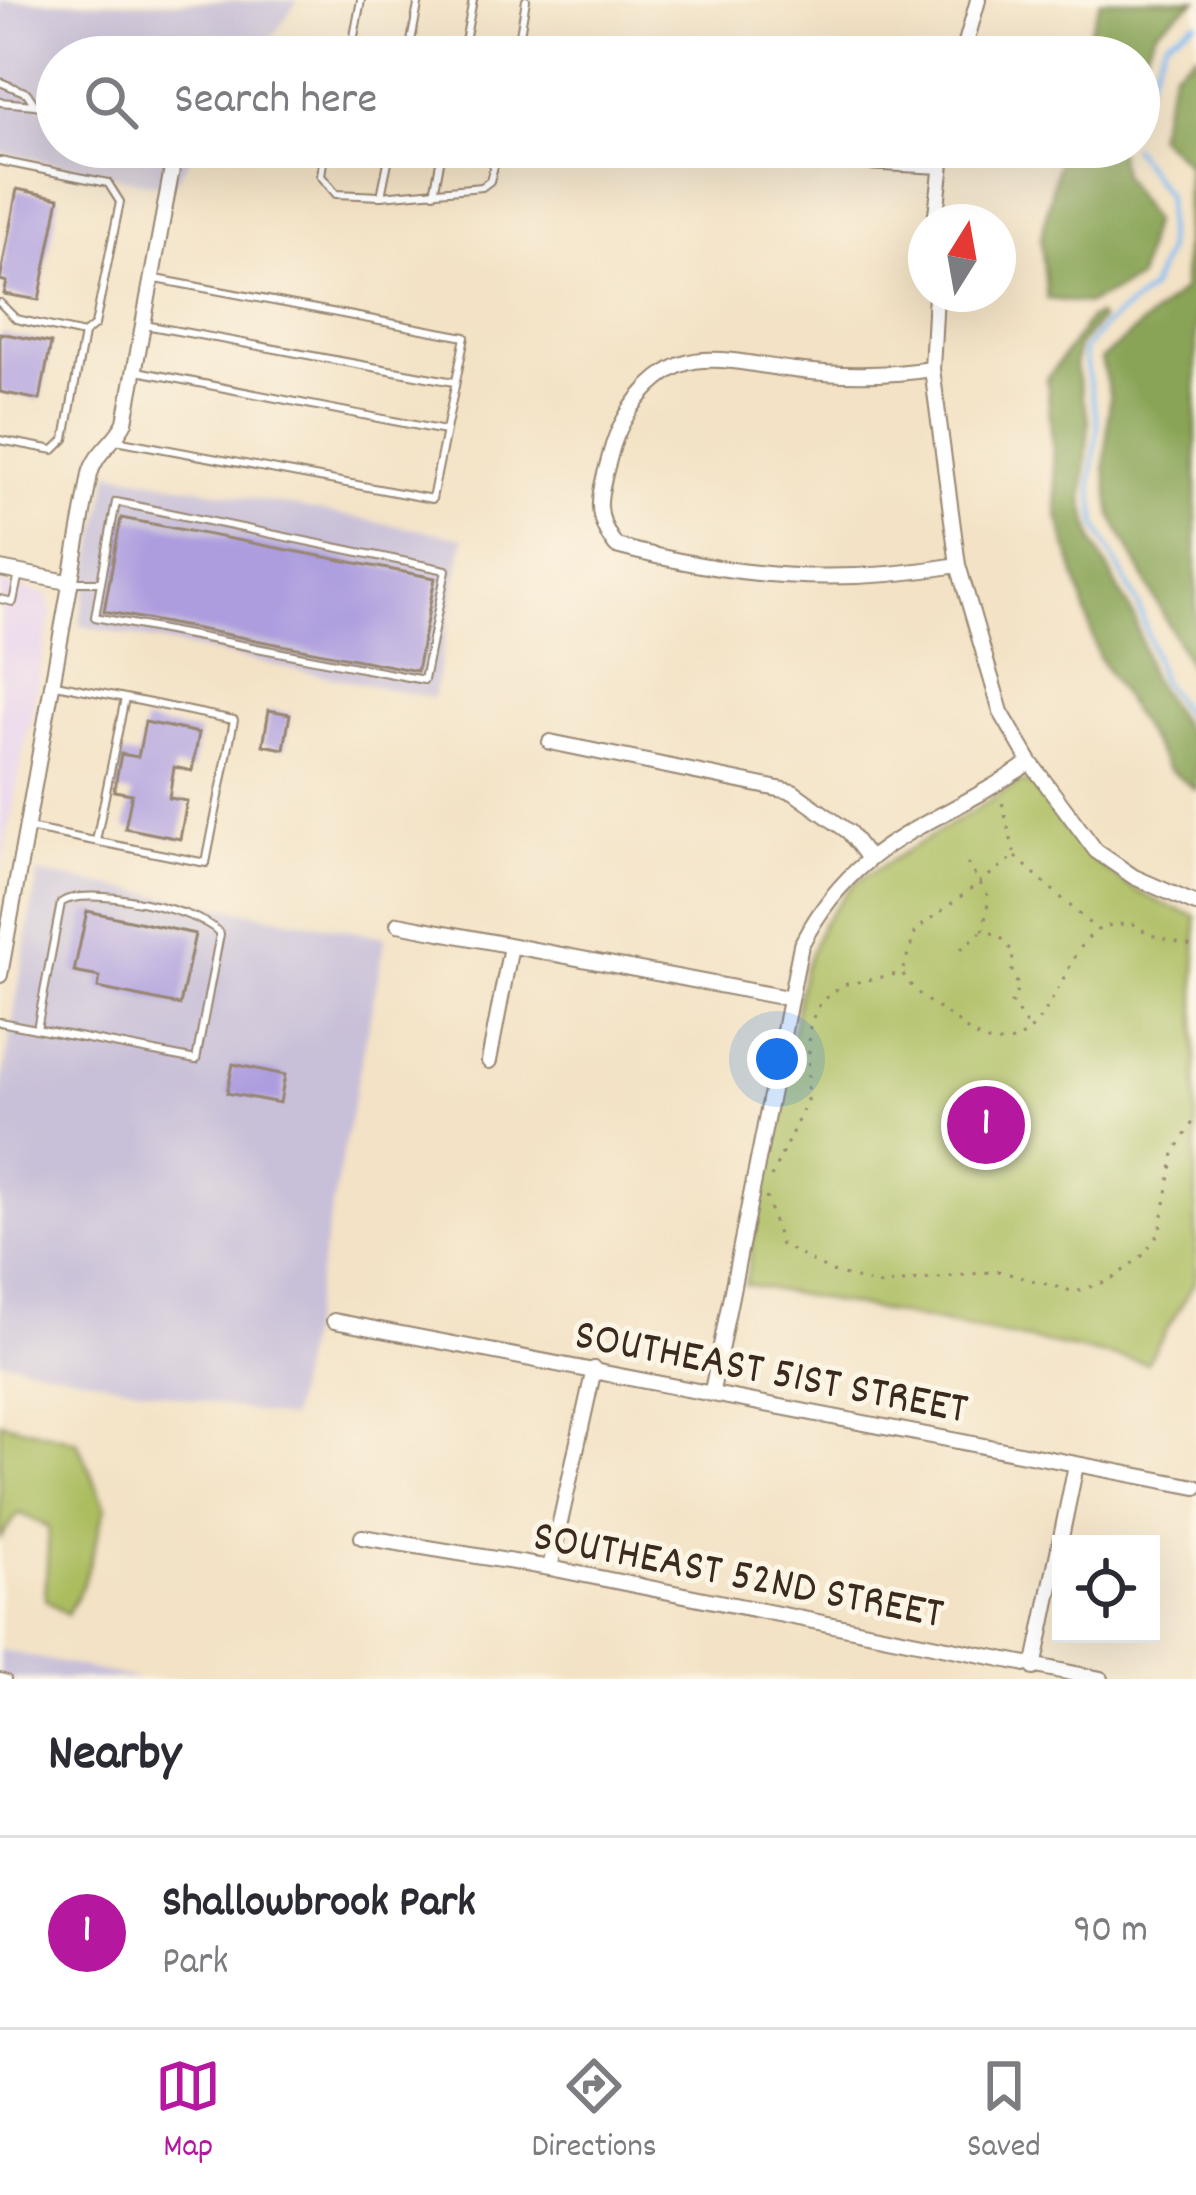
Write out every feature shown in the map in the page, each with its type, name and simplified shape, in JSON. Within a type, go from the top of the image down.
[{"type":"street","points":[[968,36],[979,0]]},
{"type":"street","points":[[0,975],[22,827],[95,456],[116,440],[137,371],[173,168]]},
{"type":"street","points":[[937,204],[941,168]]},
{"type":"street","points":[[935,312],[932,369],[958,565],[1000,712],[1030,762],[1096,851],[1151,886],[1196,904]]},
{"type":"street","points":[[932,369],[839,375],[699,359],[649,388],[617,430],[600,495],[600,525],[616,546],[800,580],[958,565]]},
{"type":"street","points":[[0,569],[68,583]]},
{"type":"street","points":[[550,742],[794,792],[849,832],[866,856]]},
{"type":"street","points":[[712,1391],[801,945],[832,890],[866,856],[1030,762]]},
{"type":"street","points":[[398,924],[787,998]]},
{"type":"street","points":[[489,1061],[511,946]]},
{"type":"street","name":"SOUTHEAST 51ST STREET","points":[[334,1321],[1196,1487]]},
{"type":"street","points":[[550,1568],[594,1369]]},
{"type":"street","points":[[1034,1668],[1076,1465]]},
{"type":"street","name":"SOUTHEAST 52ND STREET","points":[[362,1537],[550,1568],[1101,1679]]},
{"type":"lane","points":[[354,36],[361,0]]},
{"type":"lane","points":[[412,36],[419,0]]},
{"type":"lane","points":[[466,36],[473,0]]},
{"type":"lane","points":[[520,36],[526,0]]},
{"type":"lane","points":[[0,82],[27,93],[35,105]]},
{"type":"lane","points":[[0,102],[35,105]]},
{"type":"lane","points":[[0,161],[108,183],[120,202],[95,325],[84,334],[65,439],[54,450],[0,440]]},
{"type":"lane","points":[[322,168],[321,176],[336,194],[381,196],[482,187],[490,181],[493,168]]},
{"type":"lane","points":[[381,196],[387,168]]},
{"type":"lane","points":[[434,193],[439,168]]},
{"type":"lane","points":[[116,440],[431,499],[465,337],[152,279]]},
{"type":"lane","points":[[0,303],[16,319],[84,334]]},
{"type":"lane","points":[[145,325],[455,382]]},
{"type":"lane","points":[[137,371],[446,431]]},
{"type":"lane","points":[[116,502],[446,570],[424,680],[94,617],[101,582],[116,502]]},
{"type":"lane","points":[[0,599],[13,602],[19,573]]},
{"type":"lane","points":[[68,583],[101,582]]},
{"type":"lane","points":[[22,827],[206,863],[234,720],[52,683]]},
{"type":"lane","points":[[97,842],[125,698]]},
{"type":"lane","points":[[0,1022],[196,1060],[220,934],[202,917],[90,893],[67,897],[61,903],[37,1029]]},
{"type":"path","points":[[994,786],[1004,802],[1015,856],[1097,930]]},
{"type":"path","points":[[902,973],[916,930],[1015,856]]},
{"type":"path","points":[[961,949],[983,932],[989,897],[967,863]]},
{"type":"path","points":[[902,973],[929,1005],[977,1038],[1006,1040],[1030,1030],[1053,1007],[1080,947],[1097,930],[1133,924],[1151,935],[1196,947]]},
{"type":"path","points":[[983,932],[998,934],[1011,946],[1019,988],[1012,1002],[1030,1030]]},
{"type":"path","points":[[902,973],[842,985],[820,1003],[810,1024],[807,1101],[766,1190],[767,1213],[781,1245],[832,1272],[878,1285],[998,1270],[1075,1292],[1111,1280],[1143,1255],[1160,1232],[1174,1153],[1196,1118]]},
{"type":"shaded area","points":[[0,0],[298,0],[273,36],[36,36],[36,160],[0,152]]},
{"type":"shaded area","points":[[76,168],[184,168],[171,188]]},
{"type":"shaded area","points":[[110,472],[464,538],[433,698],[79,625]]},
{"type":"shaded area","points":[[0,583],[48,595],[51,614],[0,871]]},
{"type":"shaded area","points":[[38,873],[386,937],[290,1419],[0,1360],[0,1096]]},
{"type":"shaded area","points":[[0,1650],[139,1679],[0,1679]]},
{"type":"green space","points":[[1101,0],[1196,0],[1153,36],[1088,36]]},
{"type":"green space","points":[[1196,53],[1196,678],[1112,516],[1105,468],[1110,397],[1101,359],[1183,290],[1187,163],[1160,139],[1173,71]]},
{"type":"green space","points":[[1056,168],[1121,168],[1152,221],[1138,279],[1088,304],[1047,299],[1041,239]]},
{"type":"green space","points":[[1098,315],[1100,320],[1077,348],[1075,368],[1089,422],[1083,501],[1094,543],[1135,619],[1150,676],[1196,746],[1196,790],[1167,768],[1098,656],[1058,515],[1047,379],[1090,318]]},
{"type":"green space","points":[[1021,782],[1033,784],[1065,830],[1101,866],[1144,895],[1196,916],[1196,1280],[1147,1363],[745,1284],[804,970],[822,924],[854,883]]},
{"type":"green space","points":[[0,1422],[77,1441],[106,1507],[84,1582],[67,1615],[45,1599],[49,1527],[19,1513],[0,1538]]},
{"type":"building","points":[[17,189],[59,198],[39,300],[4,294],[7,282],[0,280]]},
{"type":"building","points":[[0,333],[51,343],[40,400],[0,392]]},
{"type":"building","points":[[121,518],[435,578],[417,671],[104,611]]},
{"type":"building","points":[[269,710],[290,714],[284,749],[263,745]]},
{"type":"building","points":[[145,722],[199,733],[192,771],[174,767],[169,798],[187,801],[180,839],[125,828],[132,794],[114,791],[121,754],[138,757]]},
{"type":"building","points":[[87,911],[195,934],[180,1005],[98,988],[100,977],[74,972]]},
{"type":"building","points":[[233,1064],[285,1075],[280,1103],[227,1093]]},
{"type":"waterway","points":[[1160,54],[1166,40],[1196,22]]},
{"type":"waterway","points":[[1147,168],[1167,196],[1166,252],[1150,290],[1104,326],[1083,351],[1098,425],[1091,482],[1097,526],[1139,606],[1161,680],[1196,731]]},
{"type":"place","name":"Shallowbrook Park","points":[[986,1125]]}]
